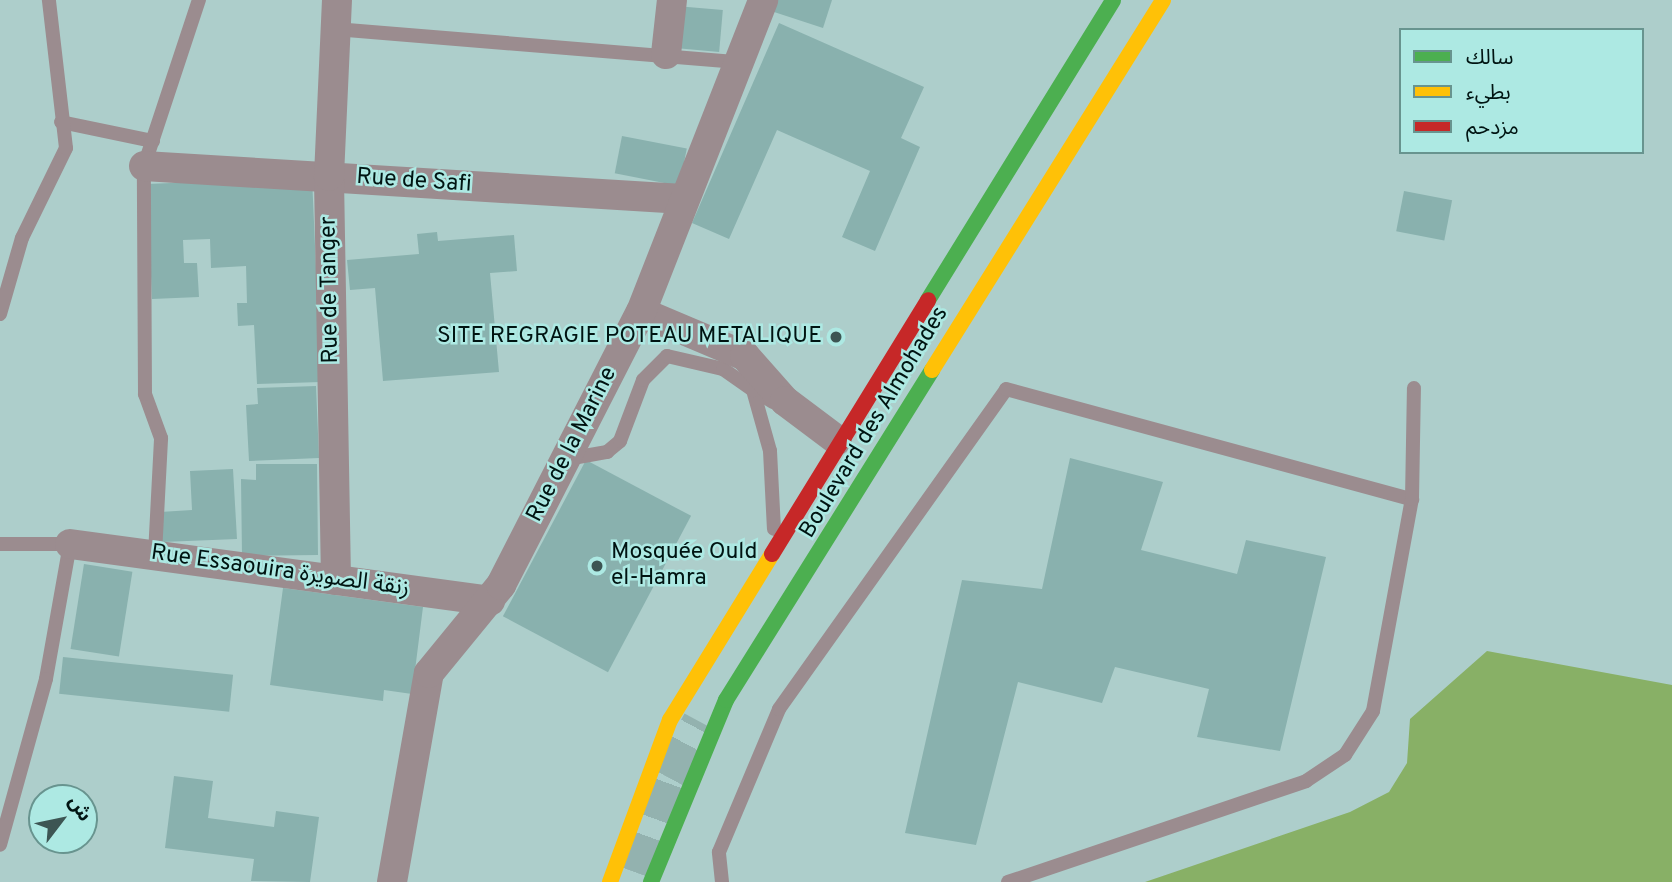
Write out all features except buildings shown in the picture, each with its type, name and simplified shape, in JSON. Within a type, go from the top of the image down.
[{"type":"main road","name":"Boulevard des Almohades","points":[[610,882],[670,720],[837,440],[1113,0]]},
{"type":"main road","name":"Boulevard des Almohades","points":[[651,882],[726,701],[1163,0]]},
{"type":"street","points":[[666,54],[672,0]]},
{"type":"street","name":"Rue de la Marine","points":[[392,882],[429,673],[490,601],[641,312],[763,0]]},
{"type":"street","name":"Rue de Tanger","points":[[336,14],[329,176],[336,580]]},
{"type":"street","name":"Rue de Safi","points":[[148,154],[329,176],[683,200]]},
{"type":"street","points":[[641,312],[745,356],[805,416],[837,440]]},
{"type":"street","name":"Rue Essaouira زنقة الصويرة","points":[[70,544],[490,601]]},
{"type":"lane","points":[[0,314],[22,238],[63,160],[49,0]]},
{"type":"lane","points":[[155,554],[161,438],[145,394],[148,154],[199,0]]},
{"type":"lane","points":[[336,14],[738,62]]},
{"type":"lane","points":[[61,122],[148,154]]},
{"type":"lane","points":[[565,460],[607,452],[620,441],[643,380],[667,356],[723,369],[753,390],[805,416],[858,407]]},
{"type":"lane","points":[[722,882],[719,852],[779,709],[1006,388],[1412,499]]},
{"type":"lane","points":[[1008,882],[1306,781],[1345,755],[1373,712],[1412,499],[1414,388]]},
{"type":"lane","points":[[753,390],[776,508],[771,553]]},
{"type":"lane","points":[[0,544],[70,544],[46,679],[0,845]]},
{"type":"shaded area","points":[[1487,651],[1672,685],[1672,882],[1145,882],[1350,812],[1389,792],[1407,763],[1410,719]]},
{"type":"tunnel","points":[[637,873],[671,779],[701,723]]},
{"type":"traffic: fast","points":[[928,300],[1113,0]]},
{"type":"traffic: fast","points":[[651,882],[726,700],[932,370]]},
{"type":"traffic: slow","points":[[932,370],[1163,0]]},
{"type":"traffic: slow","points":[[610,882],[670,720],[772,554]]},
{"type":"traffic: jam","points":[[772,554],[928,300]]},
{"type":"place","name":"SITE REGRAGIE POTEAU METALIQUE","points":[[836,337]]},
{"type":"place","name":"Mosquée Ould el-Hamra","points":[[597,566]]}]
